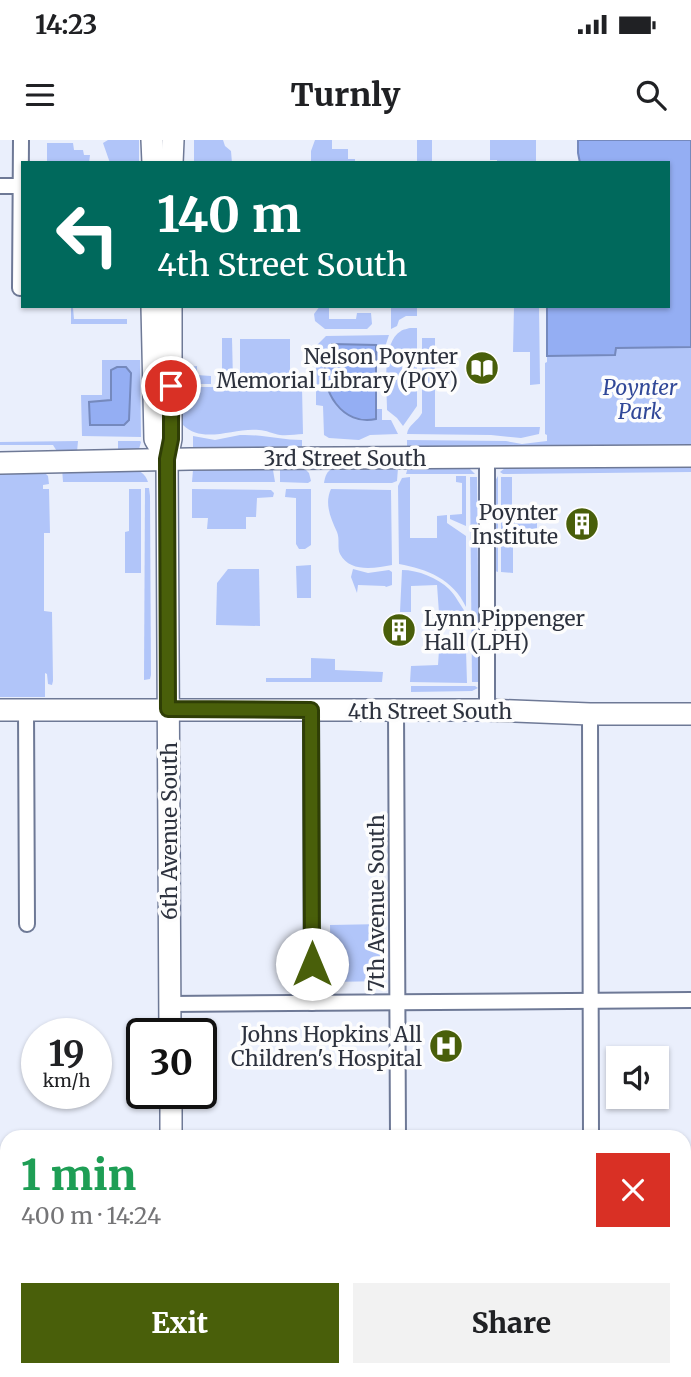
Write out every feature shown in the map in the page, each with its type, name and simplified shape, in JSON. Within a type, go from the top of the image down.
[{"type":"street","points":[[21,140],[21,161]]},
{"type":"street","points":[[152,140],[153,161]]},
{"type":"street","points":[[172,161],[173,140]]},
{"type":"street","points":[[0,186],[21,186]]},
{"type":"street","points":[[20,288],[21,237]]},
{"type":"street","name":"6th Avenue South","points":[[152,308],[155,439],[167,459]]},
{"type":"street","name":"6th Avenue South","points":[[170,1018],[167,459],[171,439],[171,308]]},
{"type":"street","name":"3rd Street South","points":[[0,463],[167,459],[691,456]]},
{"type":"street","points":[[486,710],[487,458]]},
{"type":"street","name":"4th Street South","points":[[0,710],[486,710],[691,714]]},
{"type":"street","points":[[26,710],[27,924]]},
{"type":"street","points":[[311,710],[312,1003]]},
{"type":"street","name":"7th Avenue South","points":[[396,710],[398,1130]]},
{"type":"street","points":[[590,713],[591,1130]]},
{"type":"street","points":[[170,1004],[691,1000]]},
{"type":"street","points":[[171,1109],[171,1130]]},
{"type":"green space","points":[[108,140],[139,140],[139,161],[109,161],[103,143]]},
{"type":"green space","points":[[194,140],[223,140],[231,151],[232,161],[194,161]]},
{"type":"green space","points":[[315,140],[332,140],[332,149],[348,149],[348,159],[355,161],[311,161]]},
{"type":"green space","points":[[417,140],[432,140],[432,161],[417,161]]},
{"type":"green space","points":[[490,140],[536,140],[536,161],[490,160]]},
{"type":"green space","points":[[47,143],[73,143],[74,150],[83,150],[84,155],[90,155],[89,161],[47,161]]},
{"type":"green space","points":[[71,308],[74,319],[127,319],[127,324],[71,324]]},
{"type":"green space","points":[[318,308],[329,308],[329,319],[356,319],[357,313],[371,313],[372,324],[367,329],[325,329],[315,321],[314,314]]},
{"type":"green space","points":[[391,308],[417,308],[417,316],[406,316],[391,329]]},
{"type":"green space","points":[[514,308],[539,308],[540,384],[530,385],[530,352],[513,352]]},
{"type":"green space","points":[[411,328],[417,328],[417,406],[403,426],[387,410],[386,367],[390,345],[395,337]]},
{"type":"green space","points":[[389,335],[382,364],[376,364],[376,345],[332,344],[376,419],[376,409],[382,409],[382,420],[391,420],[398,434],[370,435],[359,440],[329,438],[324,435],[323,406],[316,405],[316,346],[326,336]]},
{"type":"green space","points":[[222,338],[232,338],[233,381],[222,381]]},
{"type":"green space","points":[[422,338],[435,338],[435,427],[540,427],[539,434],[521,438],[407,434],[422,413]]},
{"type":"green space","points":[[240,339],[290,339],[290,381],[240,381]]},
{"type":"green space","name":"Poynter Park","points":[[691,347],[691,448],[407,449],[407,440],[506,441],[522,444],[547,441],[547,356],[615,355],[615,348]]},
{"type":"green space","points":[[102,360],[140,360],[141,437],[82,436],[81,395],[102,395]]},
{"type":"green space","points":[[197,366],[197,375],[211,376],[211,384],[186,384],[187,367]]},
{"type":"green space","points":[[186,387],[302,387],[303,434],[283,435],[250,430],[210,435],[191,431],[183,425]]},
{"type":"green space","points":[[240,435],[302,440],[302,447],[298,450],[193,451],[193,436],[215,440]]},
{"type":"green space","points":[[78,441],[77,452],[58,453],[53,445],[0,445],[0,442]]},
{"type":"green space","points":[[118,441],[141,442],[139,449],[118,451]]},
{"type":"green space","points":[[691,464],[691,472],[500,472],[511,466]]},
{"type":"green space","points":[[200,467],[269,468],[273,470],[275,482],[192,482],[193,470]]},
{"type":"green space","points":[[408,467],[464,467],[475,474],[406,474]]},
{"type":"green space","points":[[62,468],[131,468],[142,473],[148,482],[63,482]]},
{"type":"green space","points":[[304,468],[309,473],[311,481],[308,483],[280,482],[280,469]]},
{"type":"green space","points":[[333,468],[398,468],[397,481],[324,483]]},
{"type":"green space","points":[[0,472],[44,472],[48,476],[49,484],[43,485],[43,489],[49,489],[50,533],[44,533],[44,611],[52,612],[53,681],[52,685],[48,684],[45,673],[45,697],[0,697]]},
{"type":"green space","points":[[456,476],[466,476],[466,526],[450,519],[450,515],[462,514],[462,483],[456,482]]},
{"type":"green space","points":[[498,476],[498,572],[495,571],[494,492]]},
{"type":"green space","points":[[410,477],[410,538],[437,538],[437,516],[447,515],[447,523],[466,536],[466,607],[461,597],[446,582],[429,572],[399,564],[398,486],[402,478]]},
{"type":"green space","points":[[470,477],[477,477],[479,682],[472,682]]},
{"type":"green space","points":[[501,477],[512,477],[512,507],[537,507],[537,541],[513,541],[513,573],[501,572]]},
{"type":"green space","points":[[145,488],[149,488],[150,496],[151,675],[150,679],[144,680]]},
{"type":"green space","points":[[129,489],[141,489],[141,573],[125,573]]},
{"type":"green space","points":[[192,489],[271,490],[274,493],[273,497],[257,498],[256,517],[246,517],[246,529],[207,529],[208,518],[192,518]]},
{"type":"green space","points":[[286,489],[311,489],[311,545],[305,549],[299,549],[296,544],[296,498],[285,497]]},
{"type":"green space","points":[[331,489],[391,490],[392,565],[363,568],[344,560],[339,552],[338,535],[329,511]]},
{"type":"green space","points":[[311,565],[311,598],[297,598],[296,566]]},
{"type":"green space","points":[[228,569],[259,569],[260,626],[216,625],[217,583]]},
{"type":"green space","points":[[353,569],[368,573],[389,570],[392,572],[392,585],[358,585],[357,593],[351,577]]},
{"type":"green space","points":[[402,570],[421,573],[439,581],[466,613],[439,613],[437,585],[411,586],[411,612],[400,612]]},
{"type":"green space","points":[[439,650],[466,650],[467,683],[410,682],[411,666],[438,665]]},
{"type":"green space","points":[[311,658],[335,659],[335,670],[383,672],[382,682],[266,682],[266,678],[311,678]]},
{"type":"green space","points":[[411,686],[478,688],[472,691],[411,692]]},
{"type":"green space","points":[[384,924],[385,981],[331,982],[330,925]]},
{"type":"shaded area","points":[[578,140],[691,140],[691,347],[616,348],[615,355],[547,356],[547,308],[670,308],[670,161],[580,161]]},
{"type":"shaded area","points":[[332,344],[376,345],[376,419],[353,417],[336,404],[330,394],[325,371],[326,358]]},
{"type":"shaded area","points":[[126,367],[131,373],[129,420],[124,425],[90,425],[89,402],[111,400],[111,370]]},
{"type":"place","name":"Nelson Poynter Memorial Library (POY)","points":[[482,368]]},
{"type":"place","name":"Poynter Institute","points":[[582,524]]},
{"type":"place","name":"Lynn Pippenger Hall (LPH)","points":[[399,630]]},
{"type":"place","name":"Johns Hopkins All Children's Hospital","points":[[446,1046]]},
{"type":"route","points":[[171,386],[171,439],[167,459],[168,709],[311,710],[312,964]]}]
